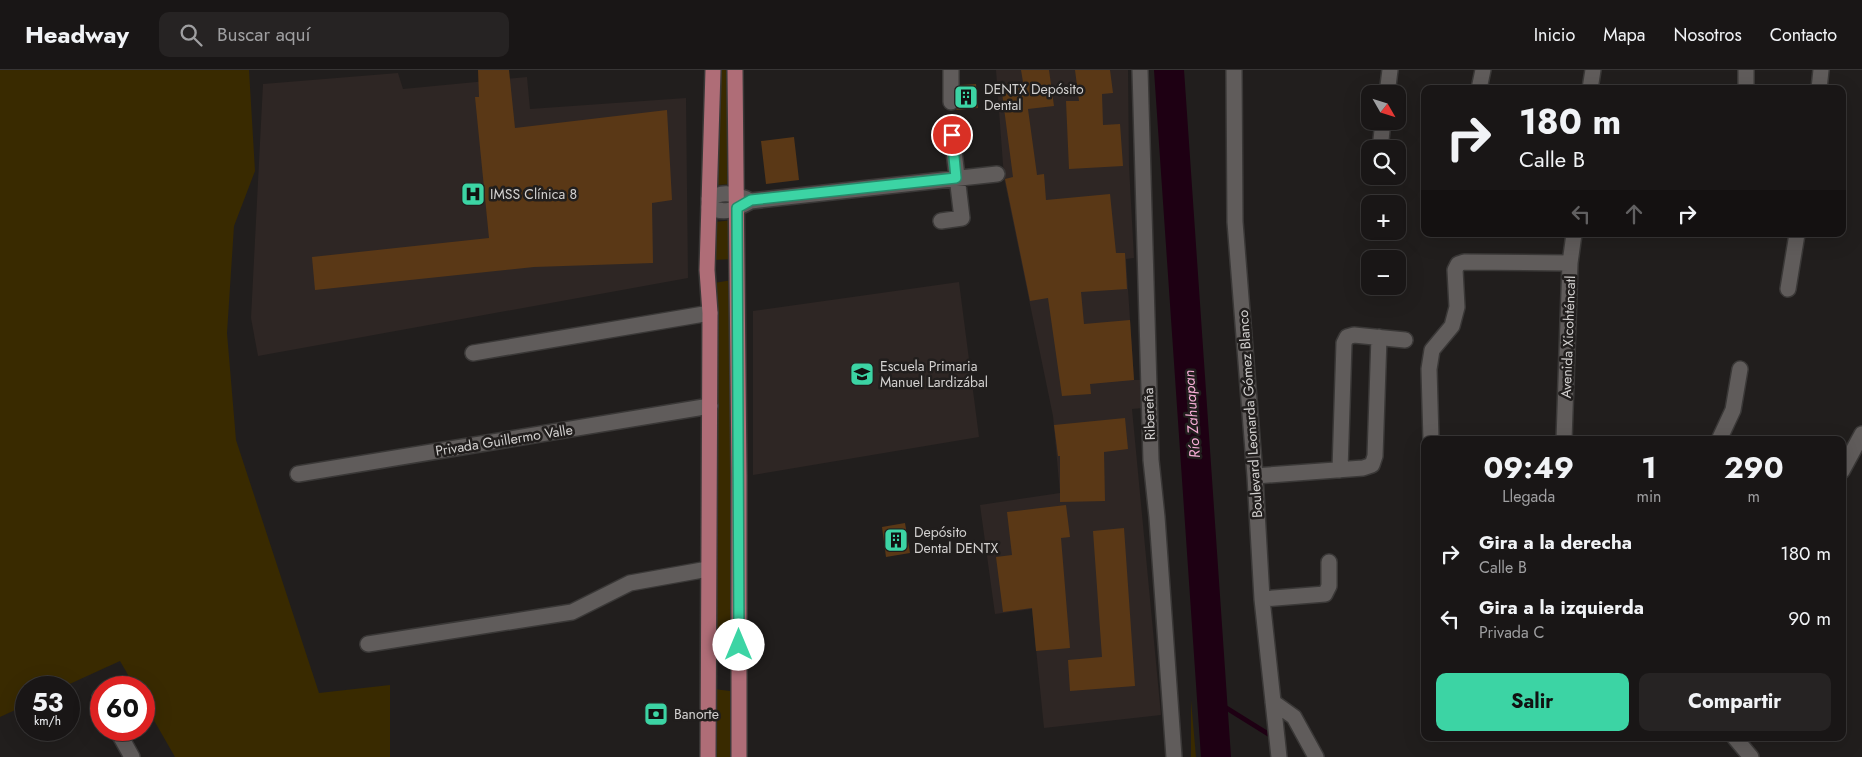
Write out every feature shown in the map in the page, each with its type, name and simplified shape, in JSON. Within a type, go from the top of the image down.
[{"type":"main road","points":[[708,757],[710,313],[707,270],[713,70]]},
{"type":"main road","points":[[735,70],[739,757]]},
{"type":"street","points":[[951,70],[951,102]]},
{"type":"street","name":"Ribereña","points":[[1140,70],[1150,460],[1157,517],[1174,757]]},
{"type":"street","name":"Boulevard Leonarda Gómez Blanco","points":[[1234,70],[1235,222],[1255,476],[1262,600],[1280,757]]},
{"type":"street","points":[[1388,85],[1390,70]]},
{"type":"street","points":[[1480,85],[1483,70]]},
{"type":"street","points":[[1591,85],[1593,70]]},
{"type":"street","points":[[1746,70],[1746,85]]},
{"type":"street","points":[[1819,85],[1821,70]]},
{"type":"street","points":[[1381,140],[1382,130]]},
{"type":"street","points":[[941,221],[962,218],[952,135]]},
{"type":"street","points":[[709,203],[721,193],[736,202],[997,174]]},
{"type":"street","name":"Avenida Xicohténcatl","points":[[1564,436],[1570,264],[1574,237]]},
{"type":"street","points":[[1788,289],[1797,237]]},
{"type":"street","points":[[1432,436],[1429,369],[1432,350],[1452,326],[1457,307],[1455,270],[1458,264],[1464,262],[1570,264]]},
{"type":"street","points":[[474,353],[710,313]]},
{"type":"street","points":[[1340,470],[1344,343],[1347,337],[1354,335],[1379,336],[1406,340]]},
{"type":"street","points":[[1255,476],[1340,470],[1372,465],[1375,456],[1379,336]]},
{"type":"street","points":[[1721,436],[1733,410],[1740,369]]},
{"type":"street","name":"Privada Guillermo Valle","points":[[298,474],[710,406]]},
{"type":"street","points":[[1846,464],[1862,434]]},
{"type":"street","points":[[1262,600],[1326,594],[1329,586],[1329,562]]},
{"type":"street","points":[[368,644],[572,612],[630,583],[708,569]]},
{"type":"street","points":[[1273,702],[1294,718],[1316,757]]},
{"type":"street","points":[[124,741],[132,757]]},
{"type":"street","points":[[1738,741],[1751,757]]},
{"type":"shaded area","points":[[0,70],[249,70],[255,171],[234,226],[227,333],[236,440],[319,693],[390,685],[390,757],[175,757],[155,722],[155,676],[129,676],[120,661],[80,679],[80,676],[15,676],[15,710],[0,717]]},
{"type":"shaded area","points":[[717,70],[731,70],[733,184],[716,185]]},
{"type":"shaded area","points":[[996,70],[1128,70],[1129,166],[1134,258],[1126,259],[1134,380],[1141,380],[1143,408],[1132,409],[1161,715],[1044,728],[1032,609],[995,614],[980,505],[1060,493],[1053,416],[1004,178]]},
{"type":"shaded area","name":"IMSS Clínica 8","points":[[398,73],[403,89],[527,77],[530,109],[686,98],[688,278],[258,356],[251,318],[263,84]]},
{"type":"shaded area","points":[[733,220],[733,259],[714,260],[715,222]]},
{"type":"shaded area","points":[[732,280],[732,654],[710,656],[714,283]]},
{"type":"shaded area","name":"Escuela Primaria Manuel Lardizábal","points":[[959,282],[979,437],[753,475],[753,311]]},
{"type":"shaded area","points":[[714,689],[730,691],[734,757],[716,757]]},
{"type":"shaded area","points":[[1191,700],[1196,757],[1191,757]]},
{"type":"building","points":[[478,70],[509,70],[515,128],[667,110],[672,200],[652,203],[653,263],[534,267],[315,290],[312,257],[489,238],[475,97],[479,97]]},
{"type":"building","points":[[1021,70],[1049,70],[1054,106],[1028,109],[1037,175],[1044,174],[1046,200],[1110,194],[1116,253],[1125,253],[1127,289],[1081,292],[1084,324],[1130,320],[1134,380],[1090,384],[1091,394],[1062,396],[1048,298],[1030,301],[1005,179],[1013,177],[1001,85],[1023,82]]},
{"type":"building","points":[[1075,70],[1110,70],[1113,93],[1102,94],[1103,125],[1120,124],[1123,166],[1069,169],[1066,101],[1079,101]]},
{"type":"building","name":"DENTX Depósito Dental","points":[[976,84],[978,108],[956,110],[960,102],[960,85]]},
{"type":"building","points":[[794,137],[799,180],[766,184],[761,141]]},
{"type":"building","points":[[1125,418],[1128,449],[1104,452],[1105,501],[1060,502],[1060,456],[1058,456],[1054,425]]},
{"type":"building","points":[[1066,505],[1070,537],[1061,538],[1070,648],[1036,651],[1032,608],[1003,612],[996,557],[1012,555],[1007,512]]},
{"type":"building","name":"Depósito Dental DENTX","points":[[905,523],[910,553],[886,557],[882,527]]},
{"type":"building","points":[[1124,528],[1135,686],[1070,691],[1068,660],[1102,657],[1093,531]]},
{"type":"waterway","name":"Río Zahuapan","points":[[1169,70],[1216,757]]},
{"type":"waterway","points":[[1212,699],[1273,737]]},
{"type":"place","name":"DENTX Depósito Dental","points":[[966,97]]},
{"type":"place","name":"IMSS Clínica 8","points":[[473,194]]},
{"type":"place","name":"Escuela Primaria Manuel Lardizábal","points":[[862,374]]},
{"type":"place","name":"Depósito Dental DENTX","points":[[896,540]]},
{"type":"place","name":"Banorte","points":[[656,714]]},
{"type":"route","points":[[739,645],[737,208],[751,200],[956,178],[952,135]]}]
